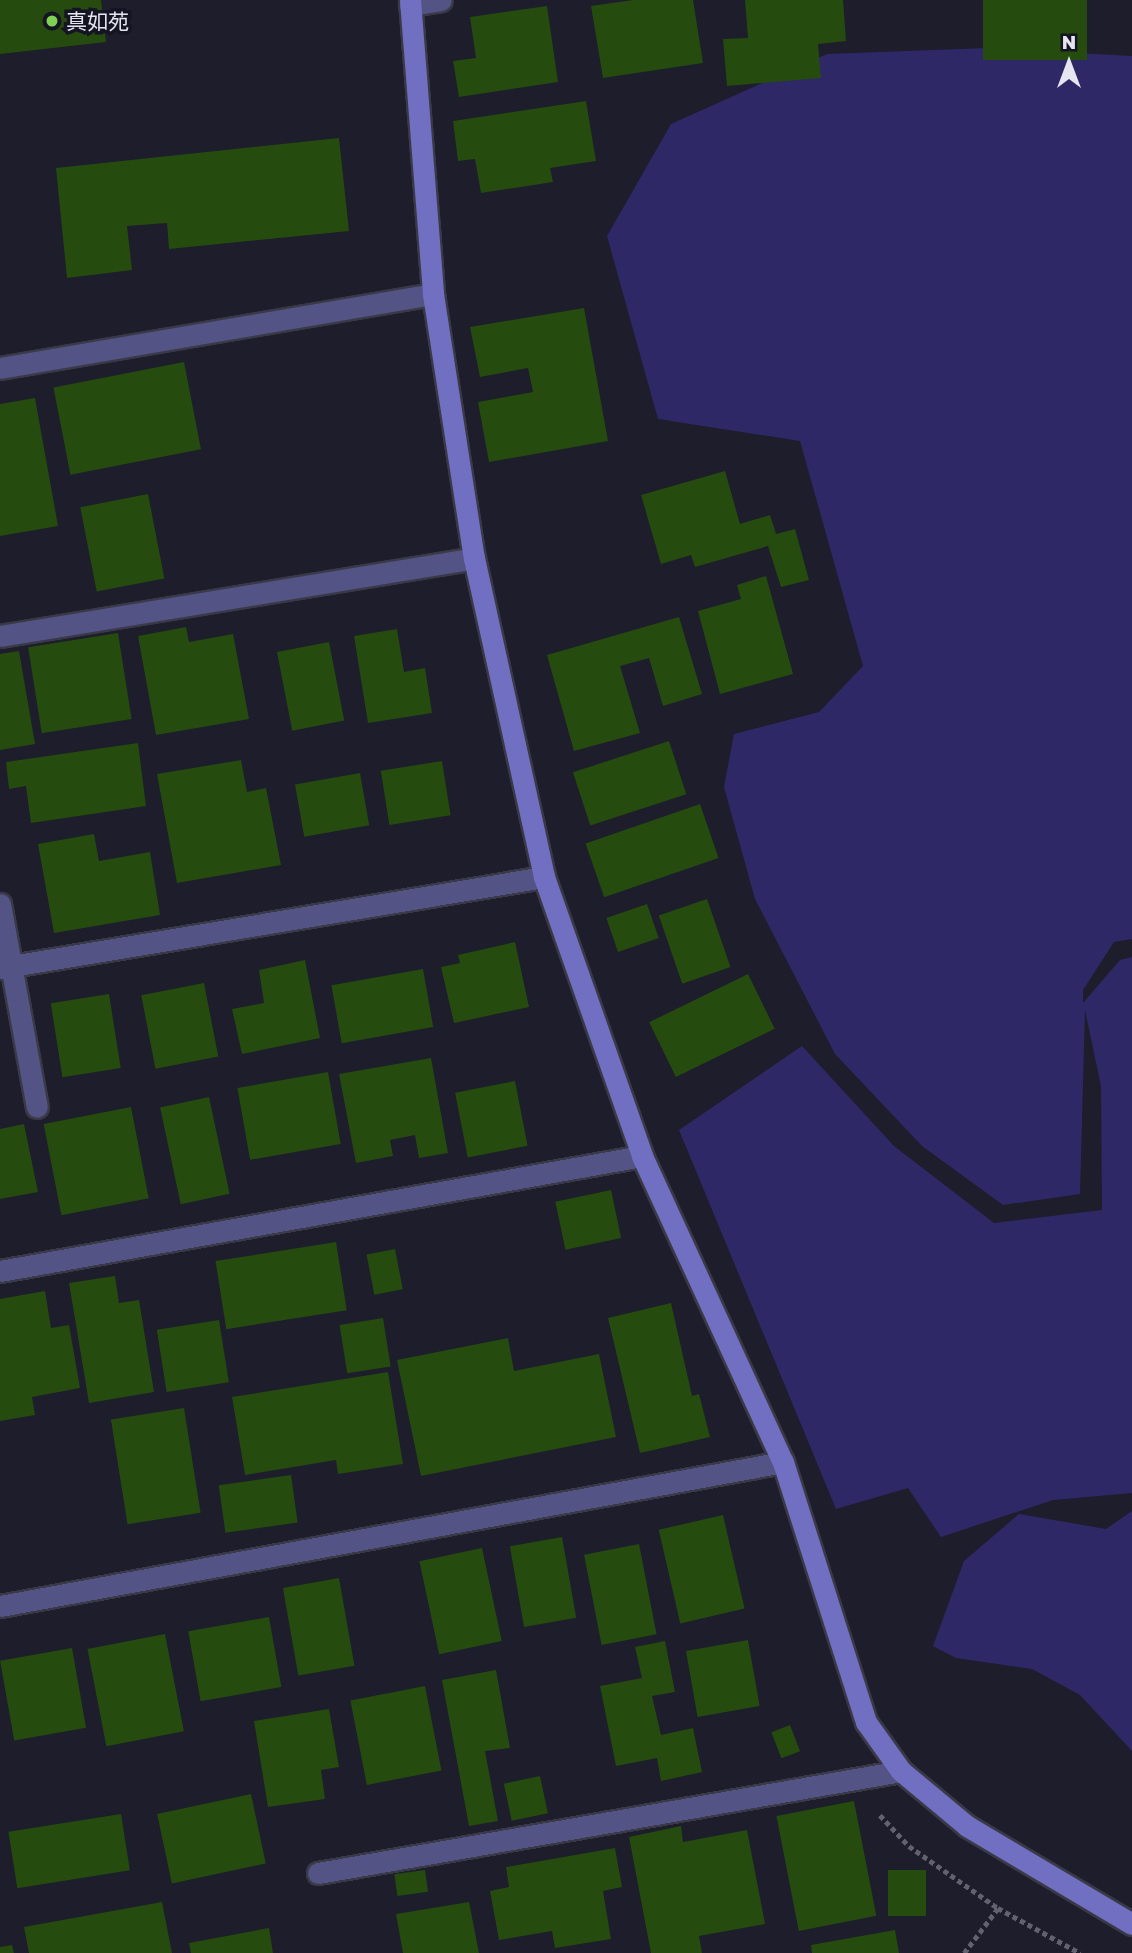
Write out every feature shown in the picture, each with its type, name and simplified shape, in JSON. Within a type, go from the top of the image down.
[{"type":"street","points":[[441,0],[410,2],[433,294],[474,558],[544,877],[642,1156],[783,1462],[866,1722],[901,1771],[967,1826],[1132,1924]]},
{"type":"street","points":[[0,368],[433,294]]},
{"type":"street","points":[[0,635],[474,558]]},
{"type":"street","points":[[5,967],[544,877]]},
{"type":"street","points":[[0,904],[5,967],[37,1107]]},
{"type":"street","points":[[0,1271],[642,1156]]},
{"type":"street","points":[[0,1606],[783,1462]]},
{"type":"street","points":[[318,1873],[901,1771]]},
{"type":"path","points":[[964,1953],[998,1908]]},
{"type":"shaded area","points":[[986,48],[1132,56],[1132,939],[1114,942],[1083,990],[1083,1003],[1120,960],[1132,957],[1132,1493],[1053,1500],[941,1537],[908,1488],[836,1509],[679,1130],[802,1046],[894,1146],[994,1223],[1102,1210],[1101,1086],[1085,1010],[1080,1194],[1003,1205],[922,1146],[835,1054],[755,899],[724,787],[734,734],[819,712],[863,666],[800,441],[658,419],[607,236],[671,124],[827,54]]},
{"type":"shaded area","points":[[1132,1511],[1132,1751],[1080,1695],[1032,1669],[956,1658],[933,1646],[964,1561],[1019,1514],[1106,1529]]},
{"type":"building","name":"真如苑","points":[[0,0],[101,0],[106,42],[0,54]]},
{"type":"building","points":[[633,0],[693,0],[703,63],[603,78],[591,6]]},
{"type":"building","points":[[745,0],[843,0],[846,41],[818,44],[821,78],[727,86],[723,39],[748,38]]},
{"type":"building","points":[[983,0],[1087,0],[1087,60],[983,60]]},
{"type":"building","points":[[547,6],[558,82],[459,97],[453,61],[476,58],[470,17]]},
{"type":"building","points":[[586,101],[596,161],[550,168],[553,182],[481,193],[475,159],[458,161],[453,121]]},
{"type":"building","points":[[339,138],[349,231],[169,249],[167,223],[127,226],[132,270],[67,278],[56,168]]},
{"type":"building","points":[[584,308],[608,441],[489,462],[478,402],[533,392],[528,368],[480,377],[470,327]]},
{"type":"building","points":[[184,362],[201,449],[70,475],[53,387]]},
{"type":"building","points":[[35,398],[58,526],[0,536],[0,404]]},
{"type":"building","points":[[725,471],[740,524],[770,515],[776,534],[795,529],[809,580],[781,587],[768,546],[695,567],[691,555],[661,564],[641,495]]},
{"type":"building","points":[[148,494],[164,578],[97,592],[80,507]]},
{"type":"building","points":[[766,576],[793,674],[720,694],[698,611],[741,599],[737,585]]},
{"type":"building","points":[[679,617],[702,694],[663,706],[649,658],[620,666],[640,733],[574,751],[547,655]]},
{"type":"building","points":[[186,627],[189,642],[233,634],[249,719],[156,735],[138,636]]},
{"type":"building","points":[[397,629],[404,672],[425,668],[432,713],[368,723],[354,636]]},
{"type":"building","points":[[118,633],[132,719],[42,733],[28,647]]},
{"type":"building","points":[[329,642],[344,721],[292,731],[277,652]]},
{"type":"building","points":[[19,651],[35,744],[0,750],[0,654]]},
{"type":"building","points":[[669,741],[686,794],[590,825],[573,772]]},
{"type":"building","points":[[138,743],[146,806],[31,823],[26,786],[9,789],[6,762]]},
{"type":"building","points":[[241,760],[247,792],[266,788],[281,865],[177,883],[157,774]]},
{"type":"building","points":[[442,761],[451,815],[389,825],[381,771]]},
{"type":"building","points":[[360,773],[369,825],[304,837],[295,784]]},
{"type":"building","points":[[700,804],[719,858],[604,897],[586,843]]},
{"type":"building","points":[[94,834],[99,861],[150,852],[160,915],[54,933],[38,844]]},
{"type":"building","points":[[707,899],[730,967],[682,984],[659,916]]},
{"type":"building","points":[[647,904],[659,938],[618,952],[606,918]]},
{"type":"building","points":[[515,942],[529,1007],[454,1023],[441,967],[460,963],[458,955]]},
{"type":"building","points":[[305,960],[320,1038],[242,1054],[232,1009],[264,1003],[259,970]]},
{"type":"building","points":[[423,969],[433,1027],[342,1043],[331,985]]},
{"type":"building","points":[[748,974],[775,1029],[676,1077],[649,1022]]},
{"type":"building","points":[[204,983],[218,1057],[155,1069],[141,995]]},
{"type":"building","points":[[109,994],[121,1068],[62,1077],[51,1003]]},
{"type":"building","points":[[431,1058],[448,1153],[419,1158],[415,1135],[390,1140],[393,1156],[356,1163],[339,1074]]},
{"type":"building","points":[[328,1072],[341,1144],[250,1160],[237,1088]]},
{"type":"building","points":[[515,1081],[528,1146],[468,1157],[455,1093]]},
{"type":"building","points":[[209,1097],[230,1194],[181,1204],[160,1107]]},
{"type":"building","points":[[131,1107],[149,1198],[61,1215],[44,1124]]},
{"type":"building","points":[[24,1124],[38,1192],[0,1199],[0,1129]]},
{"type":"building","points":[[611,1190],[621,1238],[565,1250],[555,1202]]},
{"type":"building","points":[[336,1242],[347,1310],[226,1329],[216,1261]]},
{"type":"building","points":[[395,1249],[403,1289],[374,1295],[367,1255]]},
{"type":"building","points":[[115,1276],[119,1303],[139,1300],[154,1392],[89,1403],[69,1283]]},
{"type":"building","points":[[45,1291],[51,1328],[69,1325],[80,1388],[32,1397],[35,1415],[0,1421],[0,1299]]},
{"type":"building","points":[[671,1303],[692,1396],[699,1394],[710,1437],[640,1453],[608,1318]]},
{"type":"building","points":[[383,1318],[391,1366],[347,1373],[340,1325]]},
{"type":"building","points":[[219,1320],[229,1382],[167,1392],[157,1330]]},
{"type":"building","points":[[508,1338],[514,1371],[599,1354],[616,1437],[421,1476],[397,1360]]},
{"type":"building","points":[[388,1372],[403,1464],[338,1474],[336,1460],[245,1475],[232,1397]]},
{"type":"building","points":[[184,1408],[201,1513],[127,1524],[111,1420]]},
{"type":"building","points":[[291,1475],[298,1523],[225,1533],[219,1485]]},
{"type":"building","points":[[723,1515],[745,1609],[680,1623],[659,1530]]},
{"type":"building","points":[[562,1537],[576,1618],[524,1627],[510,1546]]},
{"type":"building","points":[[639,1544],[657,1634],[602,1645],[584,1555]]},
{"type":"building","points":[[482,1548],[502,1641],[439,1654],[419,1561]]},
{"type":"building","points":[[339,1578],[354,1666],[298,1676],[283,1588]]},
{"type":"building","points":[[269,1617],[281,1687],[201,1701],[188,1631]]},
{"type":"building","points":[[165,1634],[184,1731],[106,1746],[87,1649]]},
{"type":"building","points":[[748,1640],[760,1706],[698,1717],[686,1651]]},
{"type":"building","points":[[665,1641],[675,1692],[652,1696],[661,1735],[693,1728],[702,1772],[661,1781],[657,1758],[616,1766],[600,1686],[642,1678],[635,1647]]},
{"type":"building","points":[[72,1648],[86,1728],[14,1740],[0,1661]]},
{"type":"building","points":[[496,1670],[510,1748],[485,1751],[498,1821],[469,1826],[442,1680]]},
{"type":"building","points":[[425,1686],[441,1770],[367,1785],[350,1701]]},
{"type":"building","points":[[329,1709],[339,1767],[321,1770],[325,1799],[268,1807],[254,1721]]},
{"type":"building","points":[[790,1725],[800,1751],[781,1758],[771,1732]]},
{"type":"building","points":[[540,1776],[548,1813],[512,1821],[504,1784]]},
{"type":"building","points":[[251,1794],[266,1863],[172,1883],[157,1814]]},
{"type":"building","points":[[854,1801],[876,1916],[799,1931],[776,1816]]},
{"type":"building","points":[[121,1814],[130,1870],[17,1888],[8,1832]]},
{"type":"building","points":[[681,1826],[683,1842],[747,1830],[765,1924],[699,1936],[702,1953],[651,1953],[629,1837]]},
{"type":"building","points":[[615,1848],[622,1887],[603,1891],[611,1939],[555,1948],[552,1931],[499,1940],[490,1891],[509,1887],[506,1867]]},
{"type":"building","points":[[425,1870],[428,1892],[397,1896],[394,1874]]},
{"type":"building","points":[[888,1870],[926,1870],[926,1916],[888,1916]]},
{"type":"building","points":[[162,1902],[172,1953],[29,1953],[24,1927]]},
{"type":"building","points":[[469,1902],[479,1953],[403,1953],[396,1914]]},
{"type":"building","points":[[269,1928],[273,1953],[191,1953],[189,1943]]},
{"type":"building","points":[[895,1930],[899,1953],[812,1953],[811,1945]]},
{"type":"building","points":[[12,1945],[14,1953],[0,1953],[0,1947]]},
{"type":"place","name":"真如苑","points":[[52,21]]}]
